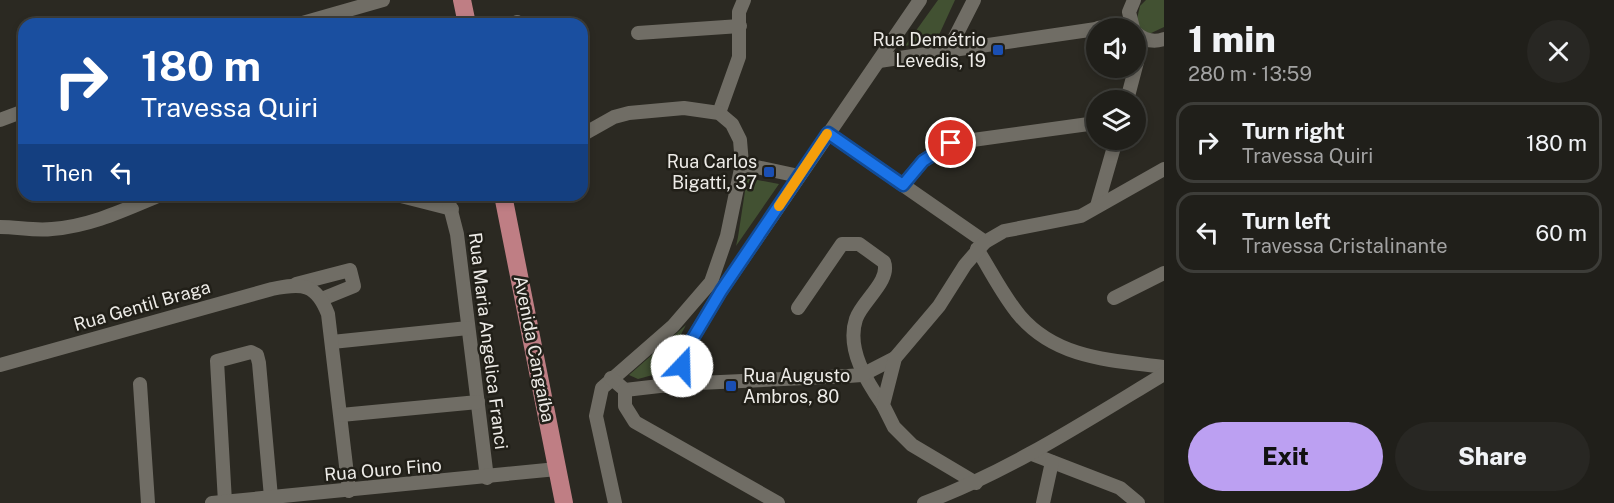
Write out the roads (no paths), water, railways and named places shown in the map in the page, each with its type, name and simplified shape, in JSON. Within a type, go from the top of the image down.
[{"type":"main road","points":[[462,0],[466,18]]},
{"type":"main road","name":"Avenida Cangaíba","points":[[504,201],[564,503]]},
{"type":"street","points":[[615,503],[596,416],[602,388],[716,287],[799,176],[920,0]]},
{"type":"street","points":[[947,53],[974,0]]},
{"type":"street","points":[[1131,18],[1129,12],[1134,0]]},
{"type":"street","points":[[319,18],[375,1]]},
{"type":"street","points":[[638,33],[740,10],[737,66],[719,113]]},
{"type":"street","points":[[879,61],[947,53],[1086,31]]},
{"type":"street","points":[[1146,36],[1157,42],[1164,39]]},
{"type":"street","points":[[588,132],[614,117],[629,113],[684,108],[719,113],[732,124],[740,140],[742,164],[716,287],[687,348],[677,384]]},
{"type":"street","points":[[1,118],[18,113]]},
{"type":"street","points":[[903,185],[923,161],[951,143],[1086,124]]},
{"type":"street","points":[[828,133],[903,185],[981,245],[1018,314],[1044,339],[1079,354],[1164,367]]},
{"type":"street","points":[[1097,206],[1113,150]]},
{"type":"street","points":[[742,164],[799,176]]},
{"type":"street","points":[[611,378],[625,390],[677,384],[862,375],[895,358],[939,306],[981,245],[1004,231],[1069,220],[1164,169]]},
{"type":"street","points":[[0,227],[30,230],[75,226],[115,215],[146,201]]},
{"type":"street","points":[[421,201],[452,209]]},
{"type":"street","name":"Rua Maria Angelica Franci","points":[[449,201],[487,478]]},
{"type":"street","points":[[798,308],[842,244],[854,242],[881,259],[885,267],[885,274],[856,321],[855,337],[862,375],[884,405],[898,433],[912,445],[976,483]]},
{"type":"street","name":"Rua Gentil Braga","points":[[0,365],[350,270],[354,286],[322,299]]},
{"type":"street","points":[[1114,298],[1164,273]]},
{"type":"street","points":[[295,285],[305,286],[322,299],[328,314],[349,491]]},
{"type":"street","points":[[332,342],[468,328]]},
{"type":"street","points":[[218,502],[217,361],[251,352],[257,355],[260,363],[277,499]]},
{"type":"street","points":[[884,405],[895,358]]},
{"type":"street","points":[[924,503],[976,483],[1032,454],[1164,374]]},
{"type":"street","points":[[140,384],[148,503]]},
{"type":"street","points":[[625,390],[625,406],[635,422],[778,503]]},
{"type":"street","points":[[341,415],[478,402]]},
{"type":"street","points":[[1032,454],[1120,488],[1138,503]]},
{"type":"street","points":[[1043,503],[1052,462]]},
{"type":"street","name":"Rua Ouro Fino","points":[[218,502],[277,499],[558,470]]},
{"type":"place","name":"Rua Demétrio Levedis, 19","points":[[998,50]]},
{"type":"place","name":"Rua Carlos Bigatti, 37","points":[[769,172]]},
{"type":"place","name":"Rua Augusto Ambros, 80","points":[[731,386]]}]
